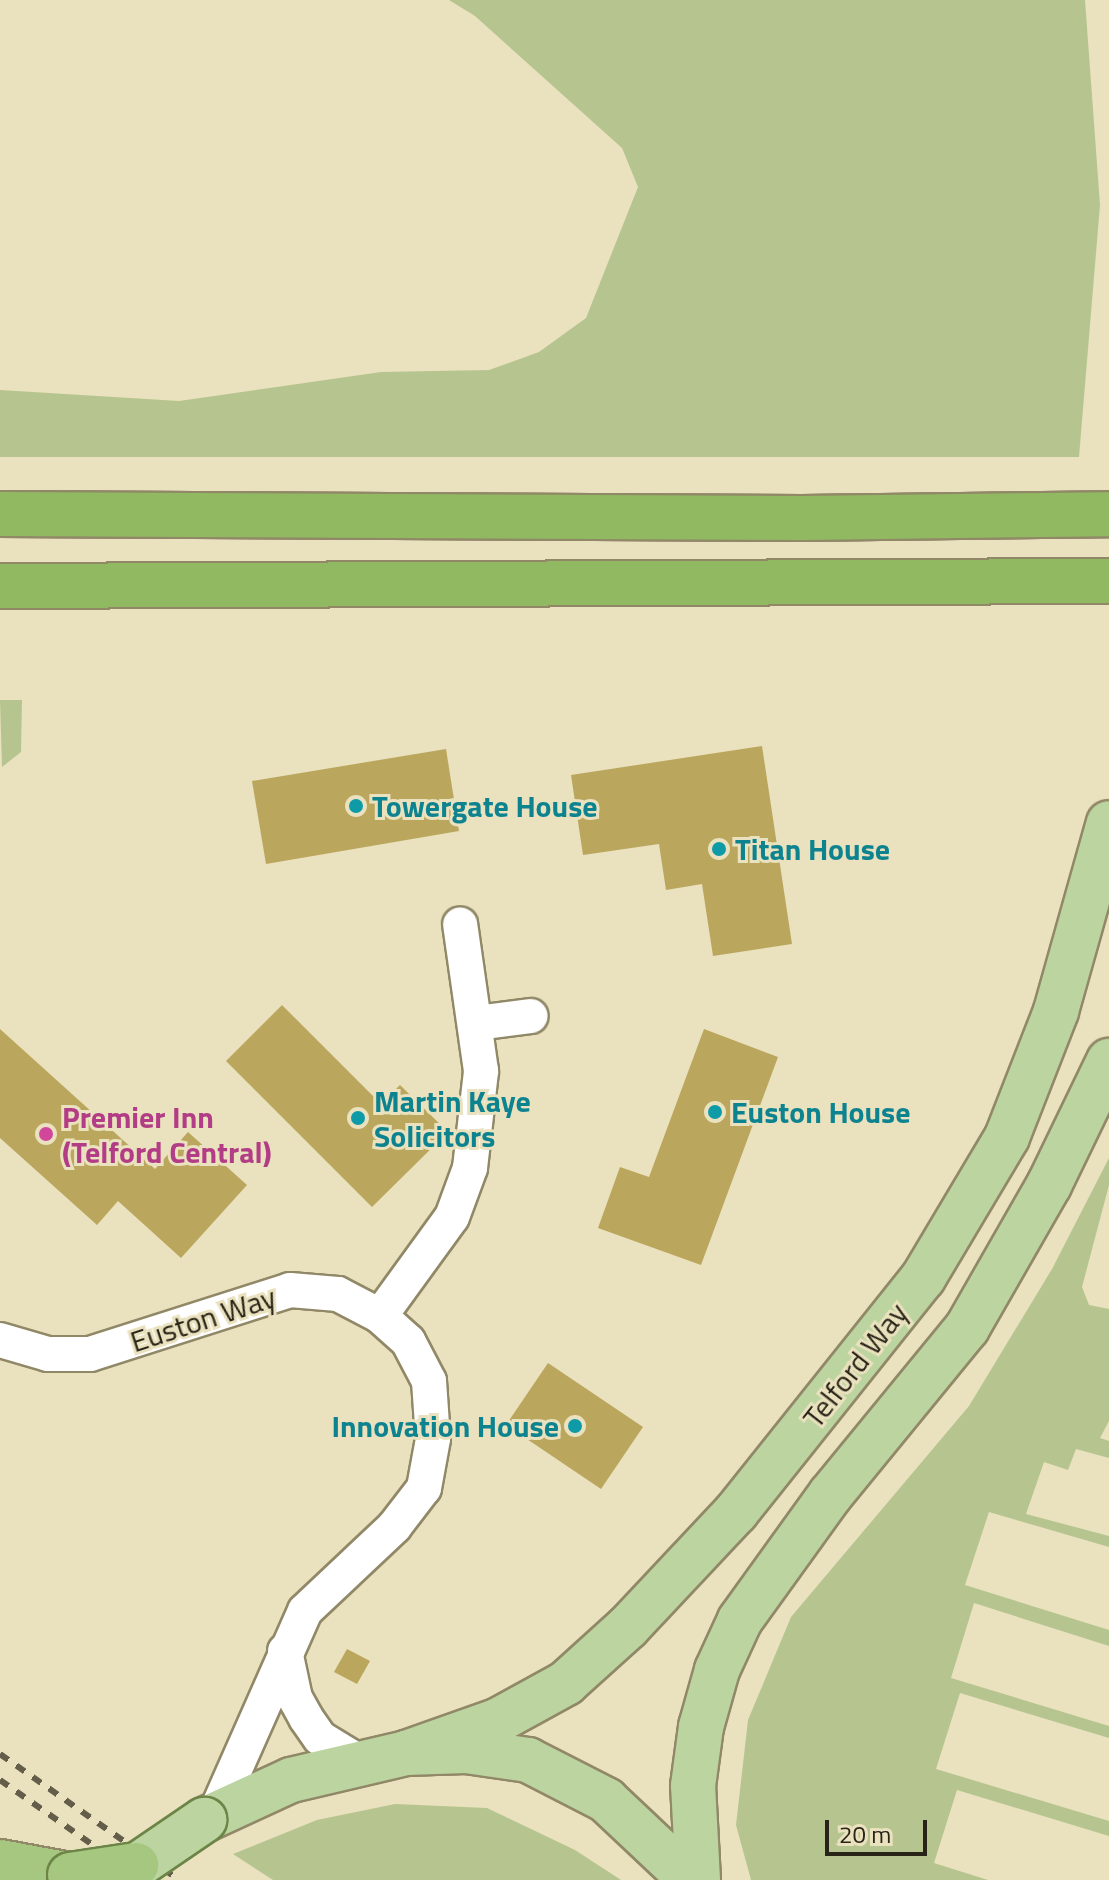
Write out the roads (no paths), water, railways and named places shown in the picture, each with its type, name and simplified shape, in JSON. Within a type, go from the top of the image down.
[{"type":"highway","points":[[0,514],[786,518],[1109,514]]},
{"type":"highway","points":[[0,586],[1109,581]]},
{"type":"highway","points":[[0,1862],[70,1875],[126,1872]]},
{"type":"main road","name":"Telford Way","points":[[406,1753],[497,1721],[566,1683],[628,1627],[736,1512],[923,1278],[1007,1137],[1056,1011],[1109,823]]},
{"type":"main road","name":"Telford Way","points":[[698,1880],[693,1786],[701,1727],[717,1670],[740,1620],[840,1483],[967,1328],[1049,1185],[1109,1061]]},
{"type":"main road","points":[[126,1872],[210,1815],[291,1780],[406,1753],[466,1751],[528,1760],[630,1817],[691,1880]]},
{"type":"street","points":[[380,1316],[452,1217],[470,1168],[481,1071],[477,1023],[460,924]]},
{"type":"street","points":[[477,1023],[531,1016]]},
{"type":"street","name":"Euston Way","points":[[0,1340],[48,1354],[90,1354],[290,1290],[338,1294],[380,1316],[408,1341],[429,1381],[433,1439],[424,1488],[394,1527],[305,1611],[210,1815]]},
{"type":"street","points":[[285,1651],[295,1698],[306,1718],[320,1738],[361,1763]]},
{"type":"railway","points":[[0,1754],[179,1880]]},
{"type":"railway","points":[[0,1780],[143,1880]]},
{"type":"place","name":"Towergate House","points":[[356,806]]},
{"type":"place","name":"Titan House","points":[[719,849]]},
{"type":"place","name":"Euston House","points":[[715,1112]]},
{"type":"place","name":"Martin Kaye Solicitors","points":[[358,1118]]},
{"type":"place","name":"Premier Inn (Telford Central)","points":[[46,1134]]},
{"type":"place","name":"Innovation House","points":[[575,1426]]}]
